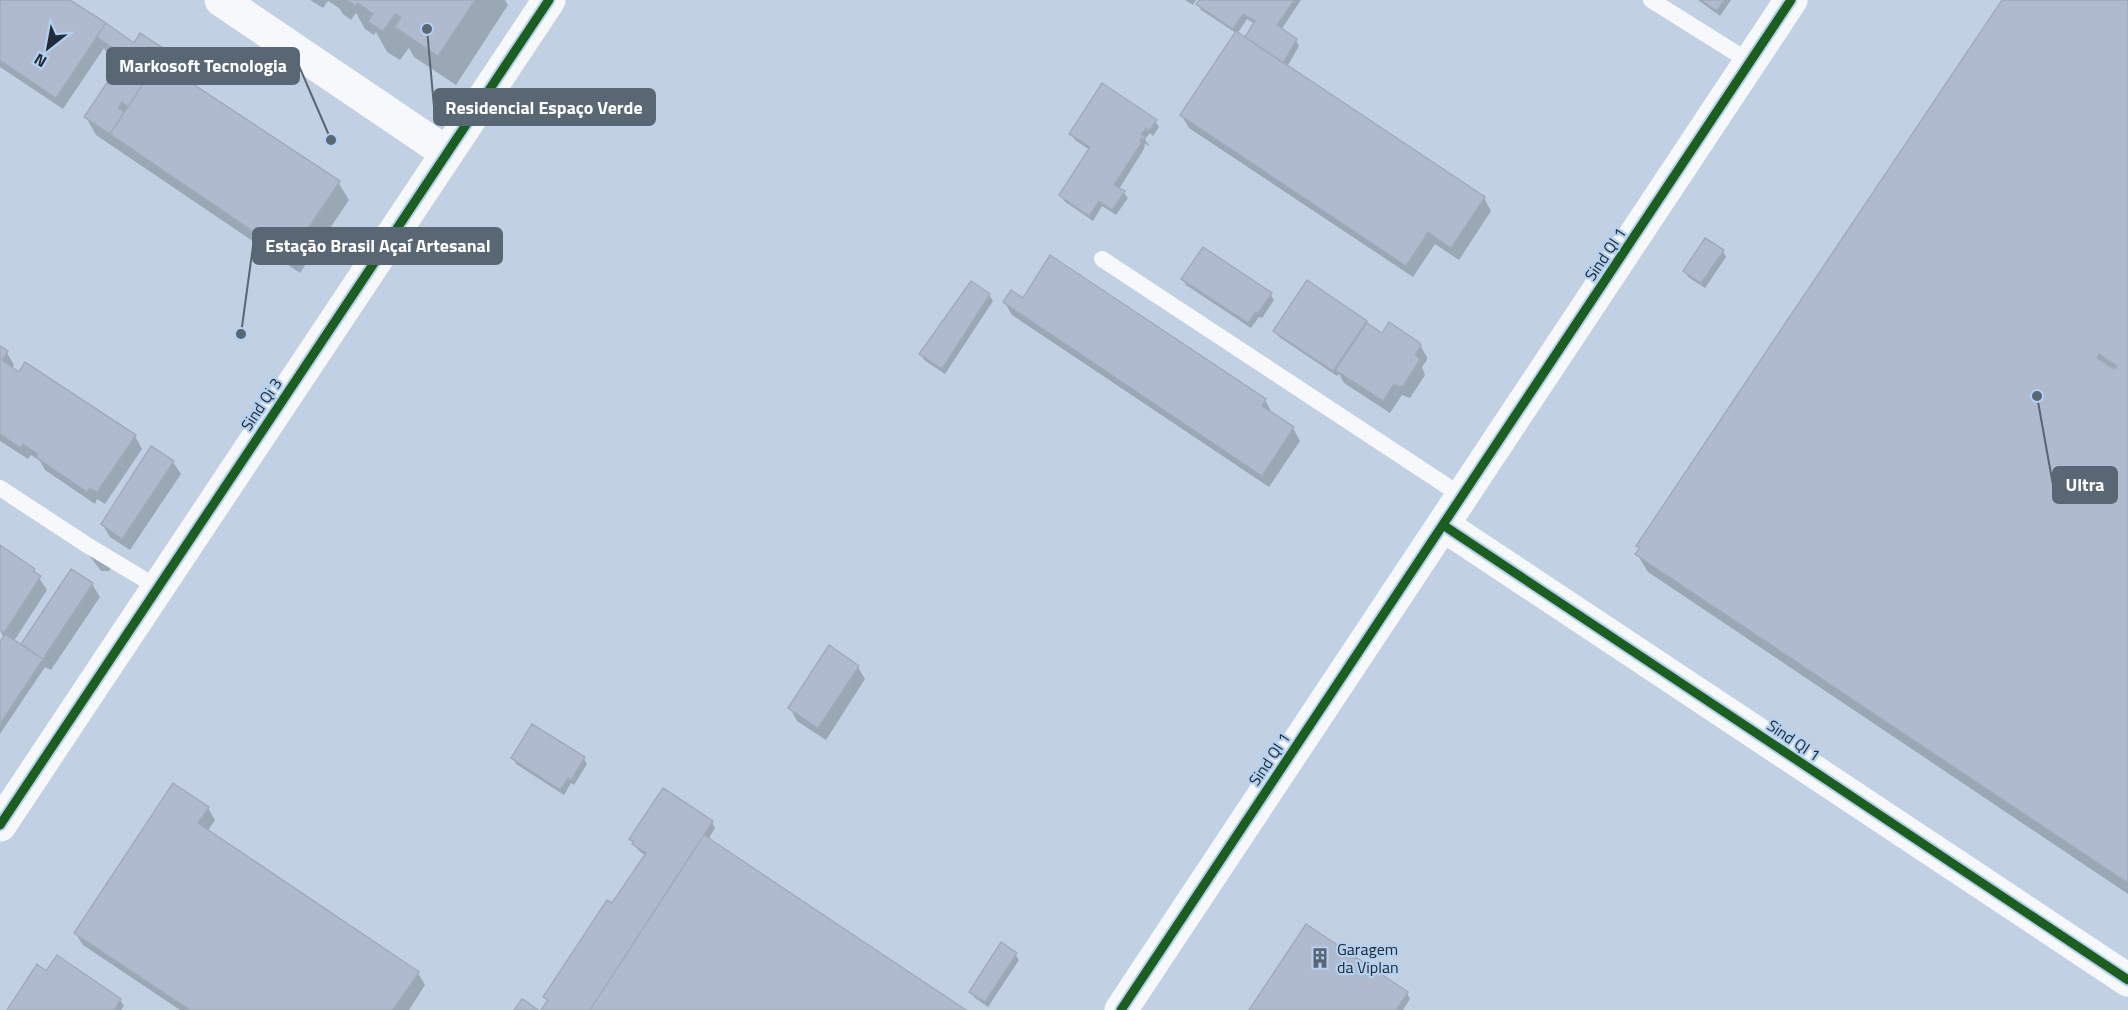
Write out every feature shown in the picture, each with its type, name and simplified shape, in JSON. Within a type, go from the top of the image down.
[{"type":"street","points":[[221,0],[447,153]]},
{"type":"street","name":"Sind Qi 3","points":[[3,814],[549,0]]},
{"type":"street","name":"Sind QI 1","points":[[1121,1010],[1791,0]]},
{"type":"street","name":"Sind QI 1","points":[[1443,525],[2128,980]]},
{"type":"lane","points":[[1651,0],[1750,62]]},
{"type":"lane","points":[[1102,260],[1462,496]]},
{"type":"lane","points":[[0,488],[87,545],[157,587]]},
{"type":"building","points":[[0,0],[70,0],[106,23],[56,98],[0,60]]},
{"type":"building","points":[[347,0],[475,0],[438,56],[395,27],[401,17],[395,14],[383,31],[368,22],[373,14],[358,3],[356,6]]},
{"type":"building","points":[[1199,0],[1294,0],[1277,25],[1297,39],[1283,63],[1245,37],[1255,21],[1243,14],[1233,29],[1196,4]]},
{"type":"building","points":[[1701,0],[1724,0],[1717,11]]},
{"type":"building","points":[[2002,0],[2128,0],[2128,883],[1635,554],[1640,548],[1636,546]],"holes":[[[2099,354],[2117,366],[2114,369],[2097,358]]]},
{"type":"building","points":[[106,23],[134,43],[140,33],[166,50],[128,107],[122,102],[118,108],[124,112],[110,134],[84,117],[125,56],[96,37]]},
{"type":"building","points":[[1236,31],[1485,197],[1451,248],[1428,232],[1406,266],[1180,115]]},
{"type":"building","points":[[158,61],[340,181],[289,256],[110,134]]},
{"type":"building","points":[[1102,83],[1157,120],[1149,131],[1146,128],[1141,134],[1145,137],[1140,141],[1142,142],[1114,185],[1125,191],[1112,210],[1099,201],[1089,216],[1059,195],[1090,147],[1069,134]]},
{"type":"building","points":[[1705,238],[1724,250],[1701,283],[1683,271]]},
{"type":"building","points":[[1203,247],[1272,293],[1248,323],[1181,279]]},
{"type":"building","points":[[1050,255],[1266,399],[1262,406],[1294,427],[1262,476],[1003,302],[1011,290],[1023,298]]},
{"type":"building","points":[[1307,280],[1367,321],[1333,371],[1273,331]]},
{"type":"building","points":[[971,281],[990,294],[942,369],[919,354]]},
{"type":"building","points":[[1389,322],[1421,346],[1415,355],[1419,361],[1403,386],[1394,384],[1383,401],[1335,370],[1367,323],[1382,333]]},
{"type":"building","points":[[0,346],[8,351],[2,360],[19,372],[25,362],[136,435],[97,492],[90,488],[87,492],[36,457],[38,454],[23,444],[21,448],[0,434]]},
{"type":"building","points":[[151,446],[174,461],[122,539],[101,524]]},
{"type":"building","points":[[0,545],[35,569],[34,572],[41,576],[4,633],[0,630]]},
{"type":"building","points":[[71,569],[93,583],[43,659],[21,644]]},
{"type":"building","points":[[5,634],[43,659],[0,724],[0,642]]},
{"type":"building","points":[[829,645],[859,666],[818,728],[788,708]]},
{"type":"building","points":[[532,724],[585,757],[571,780],[568,778],[560,790],[511,758]]},
{"type":"building","points":[[173,783],[209,807],[198,823],[419,972],[393,1010],[190,1010],[74,933]]},
{"type":"building","points":[[663,788],[713,821],[590,1010],[541,1010],[548,1000],[543,997],[607,900],[612,903],[646,853],[632,844],[634,842],[629,839]]},
{"type":"building","points":[[704,835],[867,944],[966,1010],[590,1010]]},
{"type":"building","name":"Garagem da Viplan","points":[[1306,924],[1408,992],[1396,1010],[1249,1010]]},
{"type":"building","points":[[1001,942],[1017,953],[985,1002],[969,992]]},
{"type":"building","points":[[57,955],[121,999],[114,1010],[7,1010],[37,964],[46,971]]},
{"type":"building","points":[[522,999],[524,1000],[538,1010],[514,1010]]},
{"type":"cycle path","points":[[0,825],[549,0]]},
{"type":"cycle path","points":[[1121,1010],[1791,0]]},
{"type":"cycle path","points":[[1443,525],[2128,980]]},
{"type":"place","name":"Residencial Espaço Verde","points":[[427,29]]},
{"type":"place","name":"Markosoft Tecnologia","points":[[331,140]]},
{"type":"place","name":"Estação Brasil Açaí Artesanal","points":[[241,334]]},
{"type":"place","name":"Ultra","points":[[2037,396]]},
{"type":"place","name":"Garagem da Viplan","points":[[1320,958]]}]
